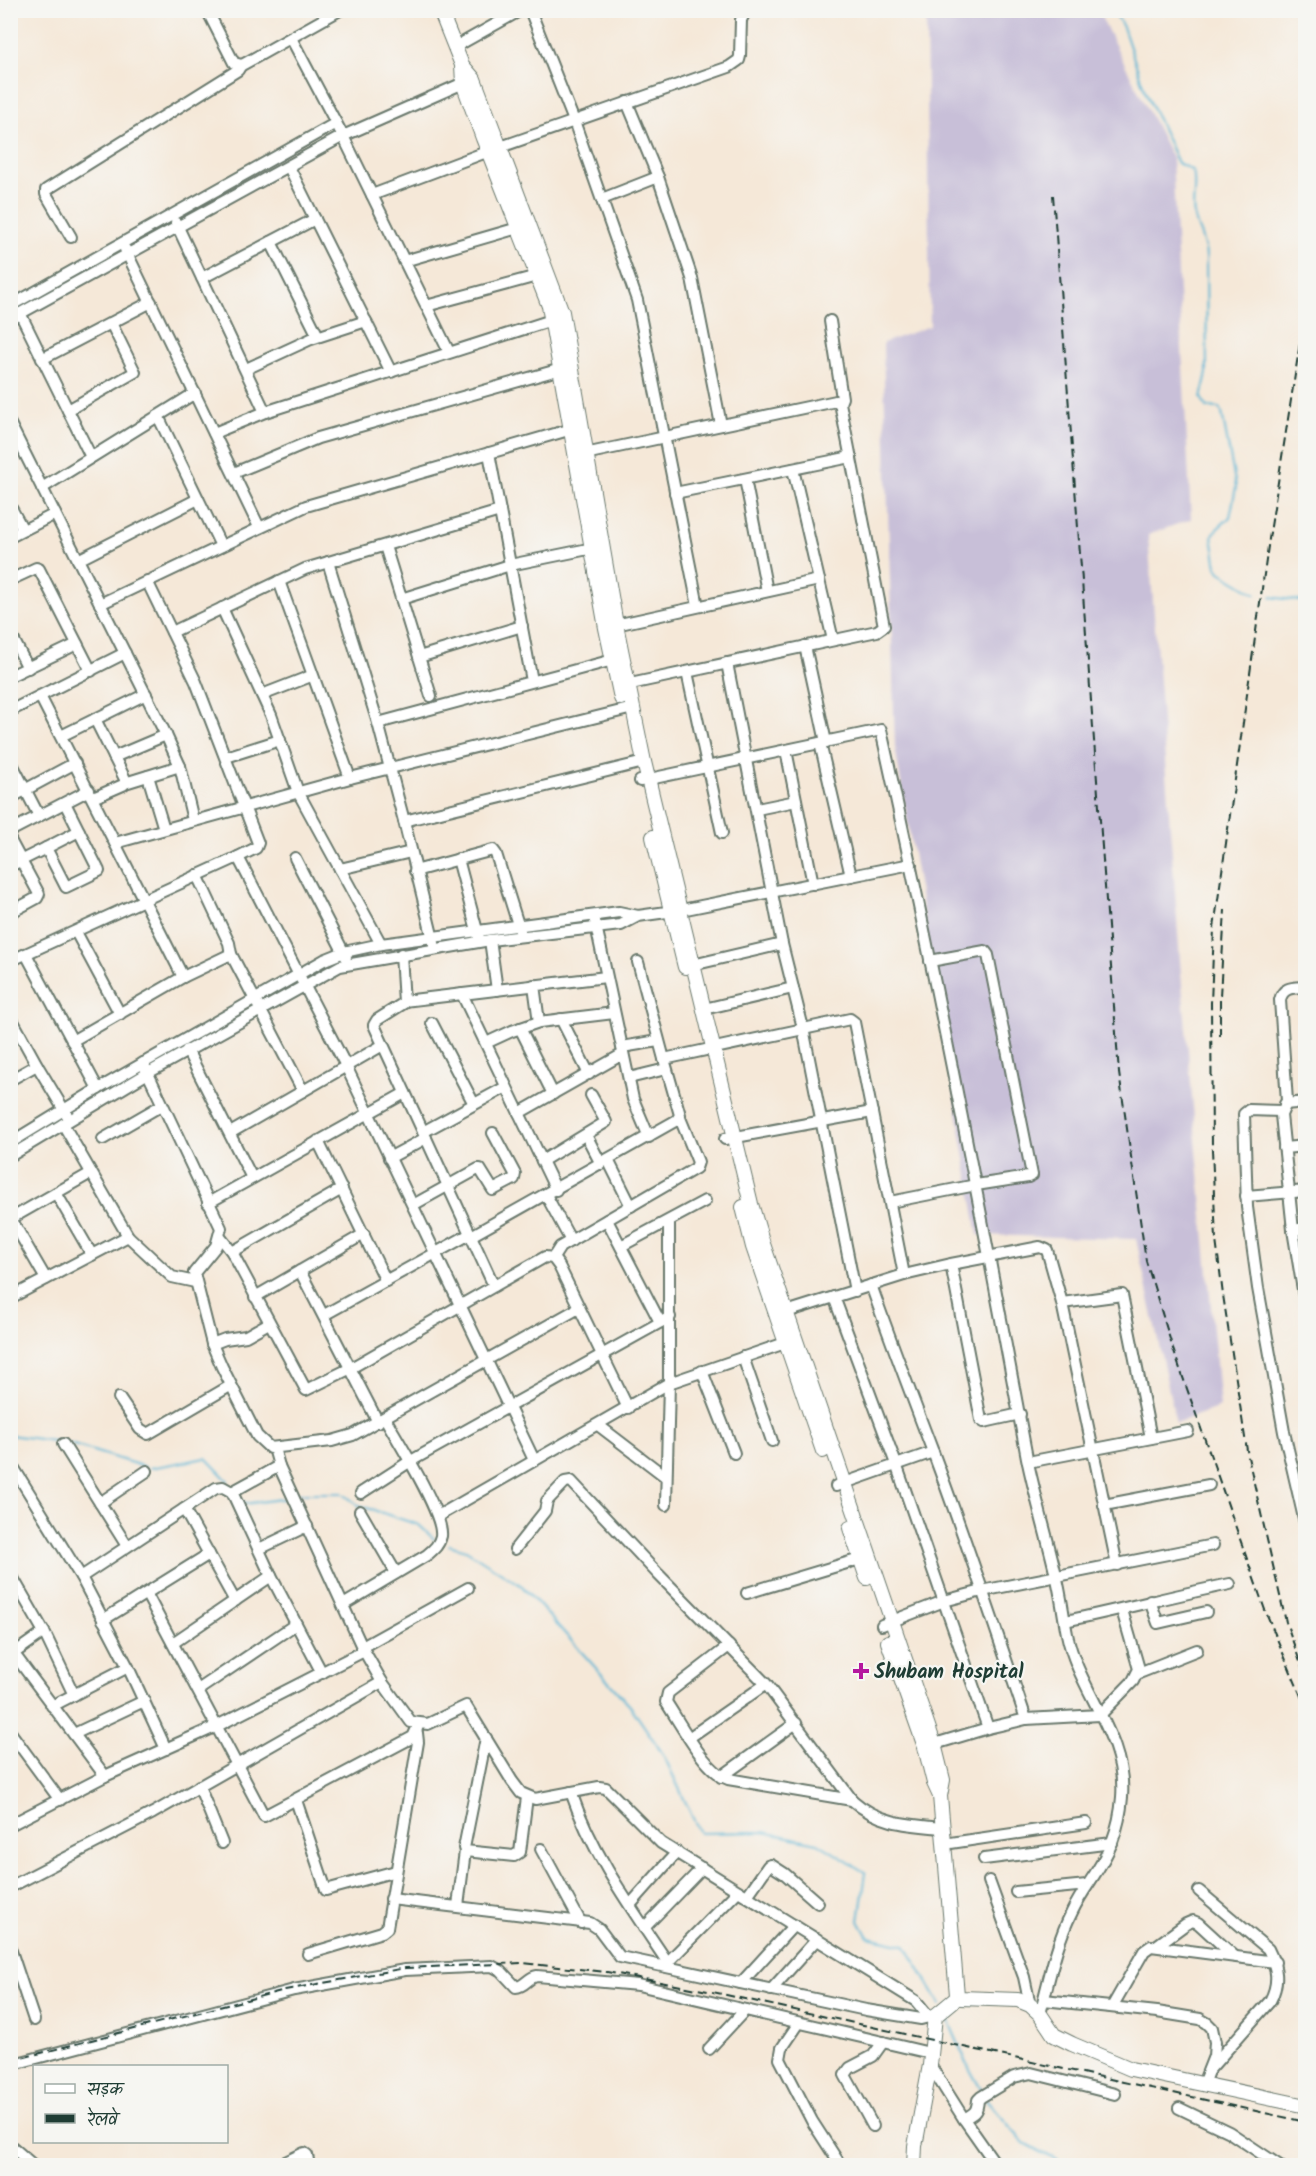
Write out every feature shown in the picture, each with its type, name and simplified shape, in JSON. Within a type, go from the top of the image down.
[{"type":"main road","points":[[440,10],[558,318],[623,686],[730,1139],[753,1247],[782,1314],[929,1745],[934,1783],[940,1796],[954,2001]]},
{"type":"main road","points":[[494,149],[518,228],[537,276],[558,318],[561,369],[572,429],[582,455]]},
{"type":"main road","points":[[611,626],[613,660],[623,686]]},
{"type":"main road","points":[[689,966],[704,1009],[709,1051]]},
{"type":"main road","points":[[840,1484],[860,1559],[886,1623]]},
{"type":"main road","points":[[914,2166],[915,2146],[930,2059],[933,2019],[954,2001],[961,1998],[1018,2000],[1038,2006],[1054,2035],[1131,2069],[1305,2106]]},
{"type":"street","points":[[207,10],[234,63],[241,65]]},
{"type":"street","points":[[71,237],[46,194],[46,190],[229,76],[241,65],[340,10]]},
{"type":"street","points":[[455,47],[521,10]]},
{"type":"street","points":[[530,10],[574,121],[637,300],[698,606]]},
{"type":"street","points":[[372,195],[494,149],[735,64],[740,56],[741,20],[746,10]]},
{"type":"street","points":[[291,38],[343,136],[448,352]]},
{"type":"street","points":[[91,457],[42,359],[15,316],[343,136],[469,81]]},
{"type":"street","points":[[627,102],[658,177],[692,278],[721,425]]},
{"type":"street","points":[[10,306],[336,123]]},
{"type":"street","points":[[289,167],[391,372]]},
{"type":"street","points":[[602,199],[658,177]]},
{"type":"street","points":[[172,214],[265,412]]},
{"type":"street","points":[[202,278],[315,219]]},
{"type":"street","points":[[404,261],[518,228]]},
{"type":"street","points":[[271,242],[318,336]]},
{"type":"street","points":[[122,243],[259,527]]},
{"type":"street","points":[[426,306],[537,276]]},
{"type":"street","points":[[42,359],[150,302]]},
{"type":"street","points":[[214,433],[265,412],[558,318]]},
{"type":"street","points":[[246,369],[318,336],[366,321]]},
{"type":"street","points":[[623,686],[877,631],[884,626],[840,403],[842,398],[830,321]]},
{"type":"street","points":[[68,410],[135,372],[111,322]]},
{"type":"street","points":[[234,473],[318,438],[561,369]]},
{"type":"street","points":[[42,488],[195,393]]},
{"type":"street","points":[[582,455],[836,401],[840,403]]},
{"type":"street","points":[[158,416],[220,546]]},
{"type":"street","points":[[10,424],[166,735],[180,766],[194,820]]},
{"type":"street","points":[[100,604],[306,506],[572,429]]},
{"type":"street","points":[[489,453],[532,681]]},
{"type":"street","points":[[675,493],[851,457]]},
{"type":"street","points":[[793,469],[833,640]]},
{"type":"street","points":[[745,479],[767,591]]},
{"type":"street","points":[[78,560],[198,499]]},
{"type":"street","points":[[10,506],[23,530]]},
{"type":"street","points":[[172,632],[305,569],[500,511]]},
{"type":"street","points":[[10,537],[55,514]]},
{"type":"street","points":[[385,546],[431,696]]},
{"type":"street","points":[[401,599],[510,565],[598,547]]},
{"type":"street","points":[[328,562],[378,723],[434,943]]},
{"type":"street","points":[[10,580],[36,568],[39,569],[91,671]]},
{"type":"street","points":[[611,626],[819,580]]},
{"type":"street","points":[[10,961],[238,857],[256,848],[258,843],[196,682],[147,581]]},
{"type":"street","points":[[279,581],[311,676],[350,778]]},
{"type":"street","points":[[222,608],[262,694],[298,792],[381,944]]},
{"type":"street","points":[[419,657],[522,626]]},
{"type":"street","points":[[10,633],[28,668]]},
{"type":"street","points":[[10,676],[77,644]]},
{"type":"street","points":[[806,646],[851,876]]},
{"type":"street","points":[[12,707],[40,696],[125,653]]},
{"type":"street","points":[[378,723],[613,660]]},
{"type":"street","points":[[728,663],[782,944],[803,1028],[855,1291]]},
{"type":"street","points":[[687,672],[722,833]]},
{"type":"street","points":[[262,694],[311,676]]},
{"type":"street","points":[[61,736],[146,694]]},
{"type":"street","points":[[40,696],[183,977]]},
{"type":"street","points":[[116,843],[350,778],[628,709]]},
{"type":"street","points":[[95,719],[125,783]]},
{"type":"street","points":[[644,781],[881,730],[911,864],[991,1257],[1028,1462],[1057,1577],[1074,1660],[1114,1740],[1121,1771],[1123,1795],[1112,1843],[1065,1926],[1038,2006]]},
{"type":"street","points":[[114,757],[166,735]]},
{"type":"street","points":[[226,757],[280,740]]},
{"type":"street","points":[[786,750],[813,884]]},
{"type":"street","points":[[10,760],[39,816]]},
{"type":"street","points":[[10,798],[75,763]]},
{"type":"street","points":[[404,821],[640,763]]},
{"type":"street","points":[[10,831],[64,803],[180,766]]},
{"type":"street","points":[[148,776],[164,829]]},
{"type":"street","points":[[757,809],[796,801]]},
{"type":"street","points":[[46,848],[66,887],[98,872],[99,869],[64,803]]},
{"type":"street","points":[[10,866],[79,831]]},
{"type":"street","points":[[10,840],[39,897],[13,911],[10,909]]},
{"type":"street","points":[[415,871],[495,851],[520,931]]},
{"type":"street","points":[[340,869],[411,852]]},
{"type":"street","points":[[238,857],[346,1066],[534,1460]]},
{"type":"street","points":[[295,858],[349,963]]},
{"type":"street","points":[[458,859],[497,990]]},
{"type":"street","points":[[520,931],[596,928],[621,924],[638,916],[676,911],[911,864]]},
{"type":"street","points":[[197,875],[229,943],[231,954],[303,1091]]},
{"type":"street","points":[[10,1143],[98,1089],[187,1050],[261,1009],[303,979],[324,960],[344,952],[381,944],[434,943],[482,938],[594,915],[619,912],[638,916]]},
{"type":"street","points":[[594,915],[636,1108],[649,1137]]},
{"type":"street","points":[[76,932],[120,1014]]},
{"type":"street","points":[[10,1156],[255,999],[349,963],[401,954],[434,943]]},
{"type":"street","points":[[689,966],[782,944]]},
{"type":"street","points":[[890,1202],[1032,1175],[988,955],[985,951],[930,961]]},
{"type":"street","points":[[26,954],[98,1089]]},
{"type":"street","points":[[72,1041],[183,977],[231,954]]},
{"type":"street","points":[[401,954],[404,1000],[402,1006],[375,1022],[405,1093],[494,1286]]},
{"type":"street","points":[[552,1258],[560,1247],[698,1165],[680,1118],[638,962]]},
{"type":"street","points":[[404,1000],[606,977]]},
{"type":"street","points":[[534,985],[539,1022]]},
{"type":"street","points":[[1305,987],[1286,989],[1280,1000],[1284,1148],[1293,1230],[1302,1270],[1305,1308]]},
{"type":"street","points":[[704,1009],[793,988]]},
{"type":"street","points":[[462,994],[542,1161],[551,1193],[571,1241]]},
{"type":"street","points":[[486,1043],[539,1022],[614,1012]]},
{"type":"street","points":[[11,1019],[63,1109],[66,1122],[91,1173],[128,1236],[172,1277],[195,1282]]},
{"type":"street","points":[[629,1077],[709,1051],[850,1019],[854,1022],[904,1275]]},
{"type":"street","points":[[561,1020],[589,1074]]},
{"type":"street","points":[[432,1023],[474,1104]]},
{"type":"street","points":[[520,1028],[553,1094]]},
{"type":"street","points":[[519,1113],[589,1074],[623,1051],[658,1041]]},
{"type":"street","points":[[230,1133],[384,1045]]},
{"type":"street","points":[[187,1050],[252,1178]]},
{"type":"street","points":[[10,1080],[37,1065]]},
{"type":"street","points":[[146,1068],[221,1228],[216,1246],[194,1273],[212,1344],[230,1386],[257,1436],[270,1448],[332,1441],[353,1435],[579,1308]]},
{"type":"street","points":[[389,1158],[474,1104],[506,1087]]},
{"type":"street","points":[[208,1203],[405,1093]]},
{"type":"street","points":[[542,1161],[606,1122],[591,1095]]},
{"type":"street","points":[[1305,1102],[1284,1108],[1249,1110],[1244,1114],[1246,1196],[1269,1351],[1305,1527]]},
{"type":"street","points":[[103,1139],[162,1104]]},
{"type":"street","points":[[730,1139],[872,1112]]},
{"type":"street","points":[[324,1315],[551,1193],[680,1118]]},
{"type":"street","points":[[412,1205],[479,1169],[493,1190],[514,1179],[515,1174],[494,1133]]},
{"type":"street","points":[[586,1135],[631,1206]]},
{"type":"street","points":[[318,1141],[386,1281]]},
{"type":"street","points":[[1284,1148],[1305,1146]]},
{"type":"street","points":[[46,1279],[11,1217],[91,1173]]},
{"type":"street","points":[[232,1252],[342,1189]]},
{"type":"street","points":[[1246,1196],[1305,1191]]},
{"type":"street","points":[[56,1193],[92,1255]]},
{"type":"street","points":[[621,1246],[705,1201]]},
{"type":"street","points":[[607,1220],[665,1319]]},
{"type":"street","points":[[666,1504],[669,1383],[665,1319],[669,1221]]},
{"type":"street","points":[[1293,1230],[1305,1228]]},
{"type":"street","points":[[255,1297],[364,1234]]},
{"type":"street","points":[[10,1298],[128,1236]]},
{"type":"street","points":[[220,1237],[232,1252],[306,1390],[351,1368],[545,1257],[552,1258],[559,1266],[628,1408]]},
{"type":"street","points":[[782,1314],[904,1275],[1040,1247],[1047,1250],[1062,1303],[1117,1565]]},
{"type":"street","points":[[951,1264],[981,1419],[984,1422],[1020,1414]]},
{"type":"street","points":[[300,1271],[351,1368],[410,1462],[438,1516],[441,1528],[439,1544],[427,1554],[343,1605]]},
{"type":"street","points":[[871,1285],[903,1378],[933,1452],[1026,1719]]},
{"type":"street","points":[[1062,1303],[1122,1295],[1151,1438]]},
{"type":"street","points":[[834,1297],[896,1464],[988,1728]]},
{"type":"street","points":[[361,1494],[410,1462],[665,1319]]},
{"type":"street","points":[[212,1344],[225,1339],[246,1336],[269,1323]]},
{"type":"street","points":[[438,1516],[669,1383],[791,1341]]},
{"type":"street","points":[[743,1357],[772,1441]]},
{"type":"street","points":[[702,1371],[734,1453]]},
{"type":"street","points":[[119,1398],[140,1429],[148,1434],[230,1386]]},
{"type":"street","points":[[598,1425],[666,1477]]},
{"type":"street","points":[[1028,1462],[1188,1431]]},
{"type":"street","points":[[63,1444],[127,1546]]},
{"type":"street","points":[[274,1448],[279,1466],[363,1649],[382,1682],[411,1722],[418,1728],[418,1742],[385,1930],[308,1954]]},
{"type":"street","points":[[840,1484],[933,1452]]},
{"type":"street","points":[[10,1462],[81,1577],[128,1667],[166,1749]]},
{"type":"street","points":[[232,1492],[279,1466]]},
{"type":"street","points":[[100,1503],[147,1472]]},
{"type":"street","points":[[515,1550],[545,1511],[547,1502],[565,1482],[571,1481],[766,1684],[852,1800],[869,1813],[889,1822],[943,1828]]},
{"type":"street","points":[[1104,1505],[1209,1485]]},
{"type":"street","points":[[81,1577],[216,1488],[224,1487],[232,1492],[271,1576],[321,1672]]},
{"type":"street","points":[[184,1509],[235,1601]]},
{"type":"street","points":[[360,1511],[396,1573]]},
{"type":"street","points":[[259,1549],[307,1526]]},
{"type":"street","points":[[886,1623],[944,1601],[982,1591],[1214,1545]]},
{"type":"street","points":[[103,1620],[147,1595],[209,1554]]},
{"type":"street","points":[[747,1593],[860,1559]]},
{"type":"street","points":[[174,1643],[271,1576]]},
{"type":"street","points":[[12,1578],[44,1632],[74,1695]]},
{"type":"street","points":[[1065,1621],[1230,1584]]},
{"type":"street","points":[[11,1823],[105,1776],[217,1726],[363,1649],[468,1588]]},
{"type":"street","points":[[147,1595],[264,1816],[413,1737],[418,1728],[466,1706],[512,1781],[527,1797],[535,1799],[599,1787],[606,1788],[661,1843],[916,2001],[933,2019]]},
{"type":"street","points":[[1150,1601],[1158,1623],[1206,1612]]},
{"type":"street","points":[[1122,1610],[1139,1673]]},
{"type":"street","points":[[198,1690],[296,1624]]},
{"type":"street","points":[[44,1632],[12,1655],[105,1776]]},
{"type":"street","points":[[729,1646],[668,1693],[665,1698],[709,1767],[721,1777],[852,1800]]},
{"type":"street","points":[[929,1745],[1026,1719],[1100,1715],[1139,1673],[1197,1650]]},
{"type":"street","points":[[52,1706],[128,1667]]},
{"type":"street","points":[[10,1887],[153,1814],[382,1682]]},
{"type":"street","points":[[690,1737],[766,1684]]},
{"type":"street","points":[[74,1734],[144,1701]]},
{"type":"street","points":[[721,1777],[796,1723]]},
{"type":"street","points":[[10,1732],[60,1800]]},
{"type":"street","points":[[458,1906],[464,1848],[486,1738]]},
{"type":"street","points":[[199,1786],[222,1843]]},
{"type":"street","points":[[571,1792],[592,1841],[666,1965]]},
{"type":"street","points":[[465,1851],[514,1857],[518,1854],[527,1797]]},
{"type":"street","points":[[296,1800],[326,1890],[396,1871]]},
{"type":"street","points":[[944,1844],[1086,1822]]},
{"type":"street","points":[[984,1859],[1112,1843]]},
{"type":"street","points":[[541,1849],[581,1923]]},
{"type":"street","points":[[630,1905],[677,1852]]},
{"type":"street","points":[[666,1965],[743,1893],[768,1866],[771,1865],[785,1874],[818,1903]]},
{"type":"street","points":[[644,1928],[702,1868]]},
{"type":"street","points":[[989,1881],[1024,1977],[1038,2006]]},
{"type":"street","points":[[1016,1892],[1087,1885]]},
{"type":"street","points":[[1198,1891],[1268,1949],[1275,1962],[1277,1989],[1270,2001],[1209,2070]]},
{"type":"street","points":[[392,1899],[590,1923],[620,1957],[666,1965],[866,2010],[933,2019]]},
{"type":"street","points":[[1156,1946],[1193,1921],[1234,1957]]},
{"type":"street","points":[[741,1983],[794,1925]]},
{"type":"street","points":[[771,1990],[817,1940]]},
{"type":"street","points":[[1112,2007],[1144,1951],[1151,1946],[1275,1962]]},
{"type":"street","points":[[10,1947],[34,2020]]},
{"type":"street","points":[[10,2065],[294,1990],[405,1970],[492,1966],[501,1971],[516,1987],[523,1985],[533,1976],[638,1985],[883,2042],[930,2059],[964,2120],[997,2166]]},
{"type":"street","points":[[1038,2006],[1112,2007],[1200,2019],[1212,2028],[1215,2042],[1214,2056],[1203,2084]]},
{"type":"street","points":[[710,2049],[746,2010]]},
{"type":"street","points":[[799,2023],[782,2048],[780,2059],[812,2121],[841,2166]]},
{"type":"street","points":[[873,2126],[845,2075],[850,2068],[873,2056],[883,2042]]},
{"type":"street","points":[[964,2120],[976,2112],[978,2100],[981,2097],[1014,2077],[1031,2073],[1114,2094]]},
{"type":"street","points":[[1179,2108],[1229,2132],[1280,2166]]},
{"type":"street","points":[[10,2145],[34,2166]]},
{"type":"street","points":[[277,2166],[304,2152],[307,2155],[309,2166]]},
{"type":"shaded area","points":[[926,11],[1098,11],[1172,158],[1191,519],[1148,535],[1181,973],[1220,1407],[1176,1423],[1136,1239],[978,1235],[895,747],[883,343],[930,326]]},
{"type":"waterway","points":[[1113,10],[1123,27],[1145,91],[1178,163],[1193,171],[1194,215],[1205,246],[1206,257],[1207,373],[1201,398],[1207,407],[1219,408],[1222,413],[1236,487],[1230,517],[1212,537],[1217,567],[1220,572],[1256,594]]},
{"type":"waterway","points":[[1271,597],[1306,602]]},
{"type":"waterway","points":[[10,1435],[61,1442]]},
{"type":"waterway","points":[[67,1443],[145,1467]]},
{"type":"waterway","points":[[150,1468],[206,1458],[228,1481]]},
{"type":"waterway","points":[[299,1493],[342,1493],[358,1505],[419,1525],[434,1539]]},
{"type":"waterway","points":[[241,1500],[244,1504],[289,1498]]},
{"type":"waterway","points":[[449,1545],[466,1550],[522,1586],[631,1707],[663,1754],[700,1833],[763,1832],[818,1843],[866,1873],[859,1921],[868,1937],[905,1945],[941,2005]]},
{"type":"waterway","points":[[946,2015],[969,2068],[982,2091]]},
{"type":"waterway","points":[[986,2099],[1023,2142],[1067,2166]]},
{"type":"railway","points":[[1053,195],[1119,1073],[1146,1261],[1173,1349],[1265,1610],[1306,1708]]},
{"type":"railway","points":[[1306,305],[1269,539],[1214,928],[1211,1003],[1212,1149],[1216,1240],[1223,1295],[1248,1457],[1286,1622],[1306,1679]]},
{"type":"railway","points":[[1220,1036],[1225,910]]},
{"type":"railway","points":[[10,2061],[285,1990],[405,1968],[522,1963],[607,1972],[708,1991],[1306,2122]]},
{"type":"place","name":"Shubam Hospital","points":[[861,1671]]}]
